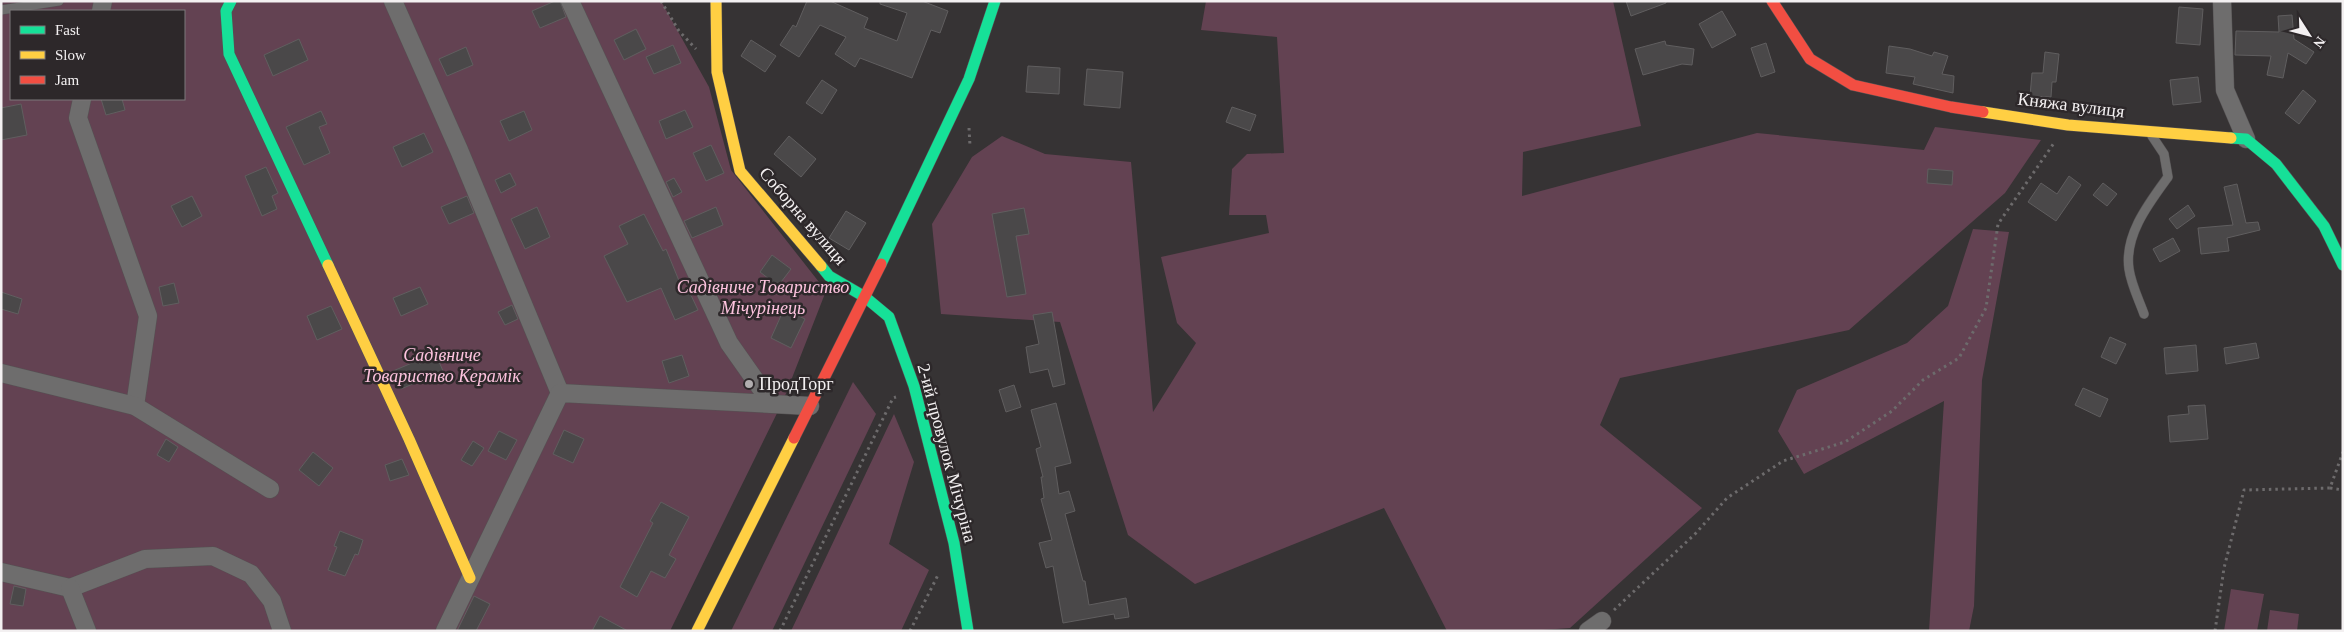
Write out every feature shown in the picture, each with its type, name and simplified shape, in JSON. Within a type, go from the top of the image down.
[{"type":"street","points":[[231,1],[226,11],[229,54],[409,439],[470,578]]},
{"type":"street","points":[[393,1],[560,393],[445,631]]},
{"type":"street","points":[[570,1],[729,343],[772,404]]},
{"type":"street","name":"Соборна вулиця","points":[[716,1],[717,72],[740,171],[829,276],[865,298]]},
{"type":"street","points":[[696,631],[865,298],[969,79],[995,1]]},
{"type":"street","name":"Княжа вулиця","points":[[1772,1],[1810,59],[1853,85],[1952,107],[2068,124],[2246,139]]},
{"type":"street","points":[[2222,1],[2225,90],[2246,139],[2276,164],[2324,226],[2343,266]]},
{"type":"street","points":[[82,100],[78,118],[148,316],[135,406]]},
{"type":"street","name":"2-ий провулок Мічуріна","points":[[865,298],[889,317],[914,386],[954,543],[968,631]]},
{"type":"street","points":[[1,374],[135,406],[270,488]]},
{"type":"street","points":[[560,393],[810,406]]},
{"type":"street","points":[[1,572],[70,588],[145,559],[213,556],[251,574],[272,601],[282,631]]},
{"type":"street","points":[[70,588],[88,631]]},
{"type":"lane","points":[[1,10],[59,1]]},
{"type":"lane","points":[[2144,314],[2129,268],[2131,240],[2150,202],[2168,177],[2164,154],[2149,132]]},
{"type":"path","points":[[661,1],[679,31],[698,52]]},
{"type":"path","points":[[1595,626],[1696,533],[1727,498],[1784,461],[1844,442],[1892,411],[1923,380],[1959,358],[1986,308],[1998,224],[2068,124]]},
{"type":"path","points":[[780,631],[893,398],[914,386]]},
{"type":"path","points":[[2330,488],[2343,452]]},
{"type":"path","points":[[2215,631],[2224,568],[2244,490],[2330,488],[2343,490]]},
{"type":"path","points":[[910,631],[941,570]]},
{"type":"green space","name":"Садівниче Товариство Керамік","points":[[1,1],[661,1],[709,87],[731,170],[826,291],[783,401],[670,631],[1,631]]},
{"type":"green space","points":[[1206,1],[1613,1],[1641,126],[1523,152],[1522,196],[1757,133],[1924,150],[1935,127],[2041,140],[2005,193],[1849,330],[1620,378],[1600,425],[1702,508],[1570,628],[1529,631],[1447,631],[1384,508],[1195,584],[1128,535],[1060,322],[941,314],[932,224],[972,157],[1002,136],[1045,154],[1131,162],[1153,412],[1196,343],[1177,323],[1161,257],[1269,233],[1266,215],[1229,215],[1232,169],[1247,154],[1284,153],[1277,37],[1201,30]]},
{"type":"green space","points":[[1973,229],[2009,232],[1982,380],[1974,606],[1969,631],[1929,631],[1944,401],[1804,474],[1778,431],[1797,390],[1907,343],[1948,306]]},
{"type":"green space","points":[[853,382],[876,414],[772,631],[731,631]]},
{"type":"green space","points":[[894,414],[914,462],[889,544],[929,570],[901,631],[791,631]]},
{"type":"green space","points":[[2231,589],[2264,594],[2257,631],[2224,631]]},
{"type":"green space","points":[[2270,610],[2299,614],[2297,631],[2267,631]]},
{"type":"building","points":[[555,1],[560,1],[566,17],[540,28],[532,11]]},
{"type":"building","points":[[807,1],[830,1],[868,18],[864,28],[897,41],[907,13],[880,4],[880,1],[922,1],[948,11],[940,33],[931,30],[912,78],[860,58],[855,67],[835,54],[846,37],[820,25],[799,57],[780,45],[793,25],[796,27]]},
{"type":"building","points":[[1626,1],[1666,1],[1666,3],[1631,16]]},
{"type":"building","points":[[2179,7],[2203,9],[2200,45],[2176,43]]},
{"type":"building","points":[[1722,11],[1736,35],[1712,48],[1699,24]]},
{"type":"building","points":[[2292,15],[2294,39],[2314,52],[2306,64],[2288,53],[2283,78],[2267,75],[2271,56],[2235,55],[2236,31],[2279,32],[2278,16]]},
{"type":"building","points":[[636,29],[646,49],[624,60],[614,40]]},
{"type":"building","points":[[299,39],[308,60],[273,76],[264,55]]},
{"type":"building","points":[[751,40],[776,56],[765,72],[741,56]]},
{"type":"building","points":[[1665,41],[1666,45],[1694,49],[1692,65],[1682,64],[1643,75],[1635,49]]},
{"type":"building","points":[[1766,43],[1775,72],[1761,77],[1751,48]]},
{"type":"building","points":[[673,45],[681,63],[654,74],[646,57]]},
{"type":"building","points":[[1889,46],[1910,49],[1932,56],[1934,52],[1948,56],[1942,74],[1954,76],[1953,93],[1913,84],[1915,77],[1886,73]]},
{"type":"building","points":[[466,47],[473,65],[447,76],[439,59]]},
{"type":"building","points":[[2045,52],[2059,54],[2056,82],[2052,82],[2051,97],[2030,96],[2032,73],[2043,73]]},
{"type":"building","points":[[1028,66],[1060,68],[1059,94],[1026,92]]},
{"type":"building","points":[[1087,69],[1123,72],[1120,108],[1084,105]]},
{"type":"building","points":[[2198,77],[2201,102],[2173,105],[2170,80]]},
{"type":"building","points":[[822,80],[837,90],[822,114],[806,103]]},
{"type":"building","points":[[2303,90],[2316,101],[2299,124],[2285,113]]},
{"type":"building","points":[[101,100],[122,100],[125,110],[106,115]]},
{"type":"building","points":[[21,104],[27,135],[1,140],[1,108]]},
{"type":"building","points":[[1232,107],[1256,115],[1250,131],[1226,122]]},
{"type":"building","points":[[685,110],[693,127],[666,139],[659,121]]},
{"type":"building","points":[[321,111],[327,124],[319,127],[330,153],[304,165],[286,127]]},
{"type":"building","points":[[524,111],[532,130],[509,141],[500,121]]},
{"type":"building","points":[[424,133],[433,152],[402,167],[393,147]]},
{"type":"building","points":[[789,136],[816,159],[801,177],[774,154]]},
{"type":"building","points":[[711,145],[724,173],[706,181],[693,153]]},
{"type":"building","points":[[266,167],[278,193],[272,196],[277,209],[262,216],[245,176]]},
{"type":"building","points":[[1928,169],[1953,171],[1952,185],[1927,183]]},
{"type":"building","points":[[510,173],[516,185],[501,193],[495,180]]},
{"type":"building","points":[[2069,176],[2081,185],[2056,221],[2028,202],[2041,183],[2057,194]]},
{"type":"building","points":[[674,178],[682,192],[673,197],[666,182]]},
{"type":"building","points":[[2103,183],[2117,194],[2107,206],[2093,195]]},
{"type":"building","points":[[2237,184],[2246,223],[2258,222],[2260,230],[2227,238],[2229,251],[2201,254],[2198,228],[2233,225],[2224,187]]},
{"type":"building","points":[[192,196],[202,216],[182,227],[171,206]]},
{"type":"building","points":[[467,196],[474,213],[449,224],[441,207]]},
{"type":"building","points":[[2188,205],[2195,216],[2177,229],[2169,219]]},
{"type":"building","points":[[537,207],[550,237],[525,249],[511,219]]},
{"type":"building","points":[[716,207],[723,225],[692,238],[684,221]]},
{"type":"building","points":[[1024,208],[1029,234],[1016,236],[1026,294],[1007,297],[992,214]]},
{"type":"building","points":[[846,211],[866,223],[849,250],[829,238]]},
{"type":"building","points":[[644,214],[663,251],[666,249],[684,293],[689,291],[698,310],[675,320],[661,288],[627,302],[604,256],[628,244],[619,226]]},
{"type":"building","points":[[2173,238],[2180,251],[2160,262],[2153,249]]},
{"type":"building","points":[[772,255],[791,269],[778,286],[760,272]]},
{"type":"building","points":[[174,283],[179,303],[163,306],[159,287]]},
{"type":"building","points":[[420,287],[428,304],[401,316],[393,298]]},
{"type":"building","points":[[1,292],[22,299],[18,314],[1,309]]},
{"type":"building","points":[[512,305],[518,319],[505,325],[498,312]]},
{"type":"building","points":[[331,306],[342,329],[317,340],[307,316]]},
{"type":"building","points":[[784,309],[805,319],[791,348],[771,338]]},
{"type":"building","points":[[1052,312],[1065,384],[1053,387],[1048,369],[1030,373],[1026,347],[1039,344],[1033,315]]},
{"type":"building","points":[[2110,337],[2126,344],[2116,364],[2101,357]]},
{"type":"building","points":[[2256,343],[2259,358],[2226,364],[2224,348]]},
{"type":"building","points":[[2196,345],[2198,371],[2166,374],[2164,348]]},
{"type":"building","points":[[682,355],[689,376],[669,383],[662,361]]},
{"type":"building","points":[[437,357],[443,371],[401,389],[393,371],[419,360],[420,364]]},
{"type":"building","points":[[1014,385],[1021,407],[1006,412],[999,390]]},
{"type":"building","points":[[2083,388],[2108,399],[2100,417],[2075,405]]},
{"type":"building","points":[[1056,403],[1071,463],[1055,467],[1059,494],[1069,491],[1075,511],[1065,514],[1083,581],[1085,581],[1089,605],[1126,598],[1129,617],[1115,619],[1114,614],[1063,623],[1053,566],[1046,568],[1039,543],[1052,540],[1041,499],[1044,498],[1041,477],[1043,477],[1036,449],[1041,447],[1031,410]]},
{"type":"building","points":[[2205,405],[2208,439],[2170,442],[2168,416],[2189,414],[2188,406]]},
{"type":"building","points":[[564,430],[584,439],[573,463],[553,454]]},
{"type":"building","points":[[499,431],[517,440],[506,460],[488,451]]},
{"type":"building","points":[[166,439],[178,447],[169,462],[157,455]]},
{"type":"building","points":[[473,441],[484,448],[472,466],[461,460]]},
{"type":"building","points":[[313,452],[333,468],[319,486],[299,470]]},
{"type":"building","points":[[402,459],[409,475],[390,481],[385,465]]},
{"type":"building","points":[[661,502],[689,517],[669,555],[676,559],[665,578],[651,571],[637,597],[620,587],[653,523],[650,521]]},
{"type":"building","points":[[340,531],[363,540],[358,555],[355,554],[345,576],[328,570],[337,547],[334,546]]},
{"type":"building","points":[[14,586],[26,589],[23,606],[10,604]]},
{"type":"building","points":[[474,596],[490,604],[476,631],[457,631]]},
{"type":"building","points":[[600,616],[628,631],[592,631]]},
{"type":"traffic: fast","points":[[231,1],[226,11],[229,54],[328,265]]},
{"type":"traffic: fast","points":[[881,264],[969,79],[995,1]]},
{"type":"traffic: fast","points":[[2231,138],[2246,139],[2276,164],[2324,226],[2343,265]]},
{"type":"traffic: fast","points":[[821,266],[829,276],[865,297],[889,317],[914,386],[954,543],[968,631]]},
{"type":"traffic: slow","points":[[716,1],[717,72],[740,171],[821,266]]},
{"type":"traffic: slow","points":[[1983,112],[2068,125],[2231,138]]},
{"type":"traffic: slow","points":[[328,265],[409,439],[470,578]]},
{"type":"traffic: slow","points":[[697,631],[794,438]]},
{"type":"traffic: jam","points":[[1772,1],[1810,59],[1853,85],[1951,107],[1983,112]]},
{"type":"traffic: jam","points":[[794,438],[881,264]]},
{"type":"place","name":"ПродТорг","points":[[749,384]]},
{"type":"park label","name":"Садівниче Товариство Мічурінець","points":[[763,297]]}]
